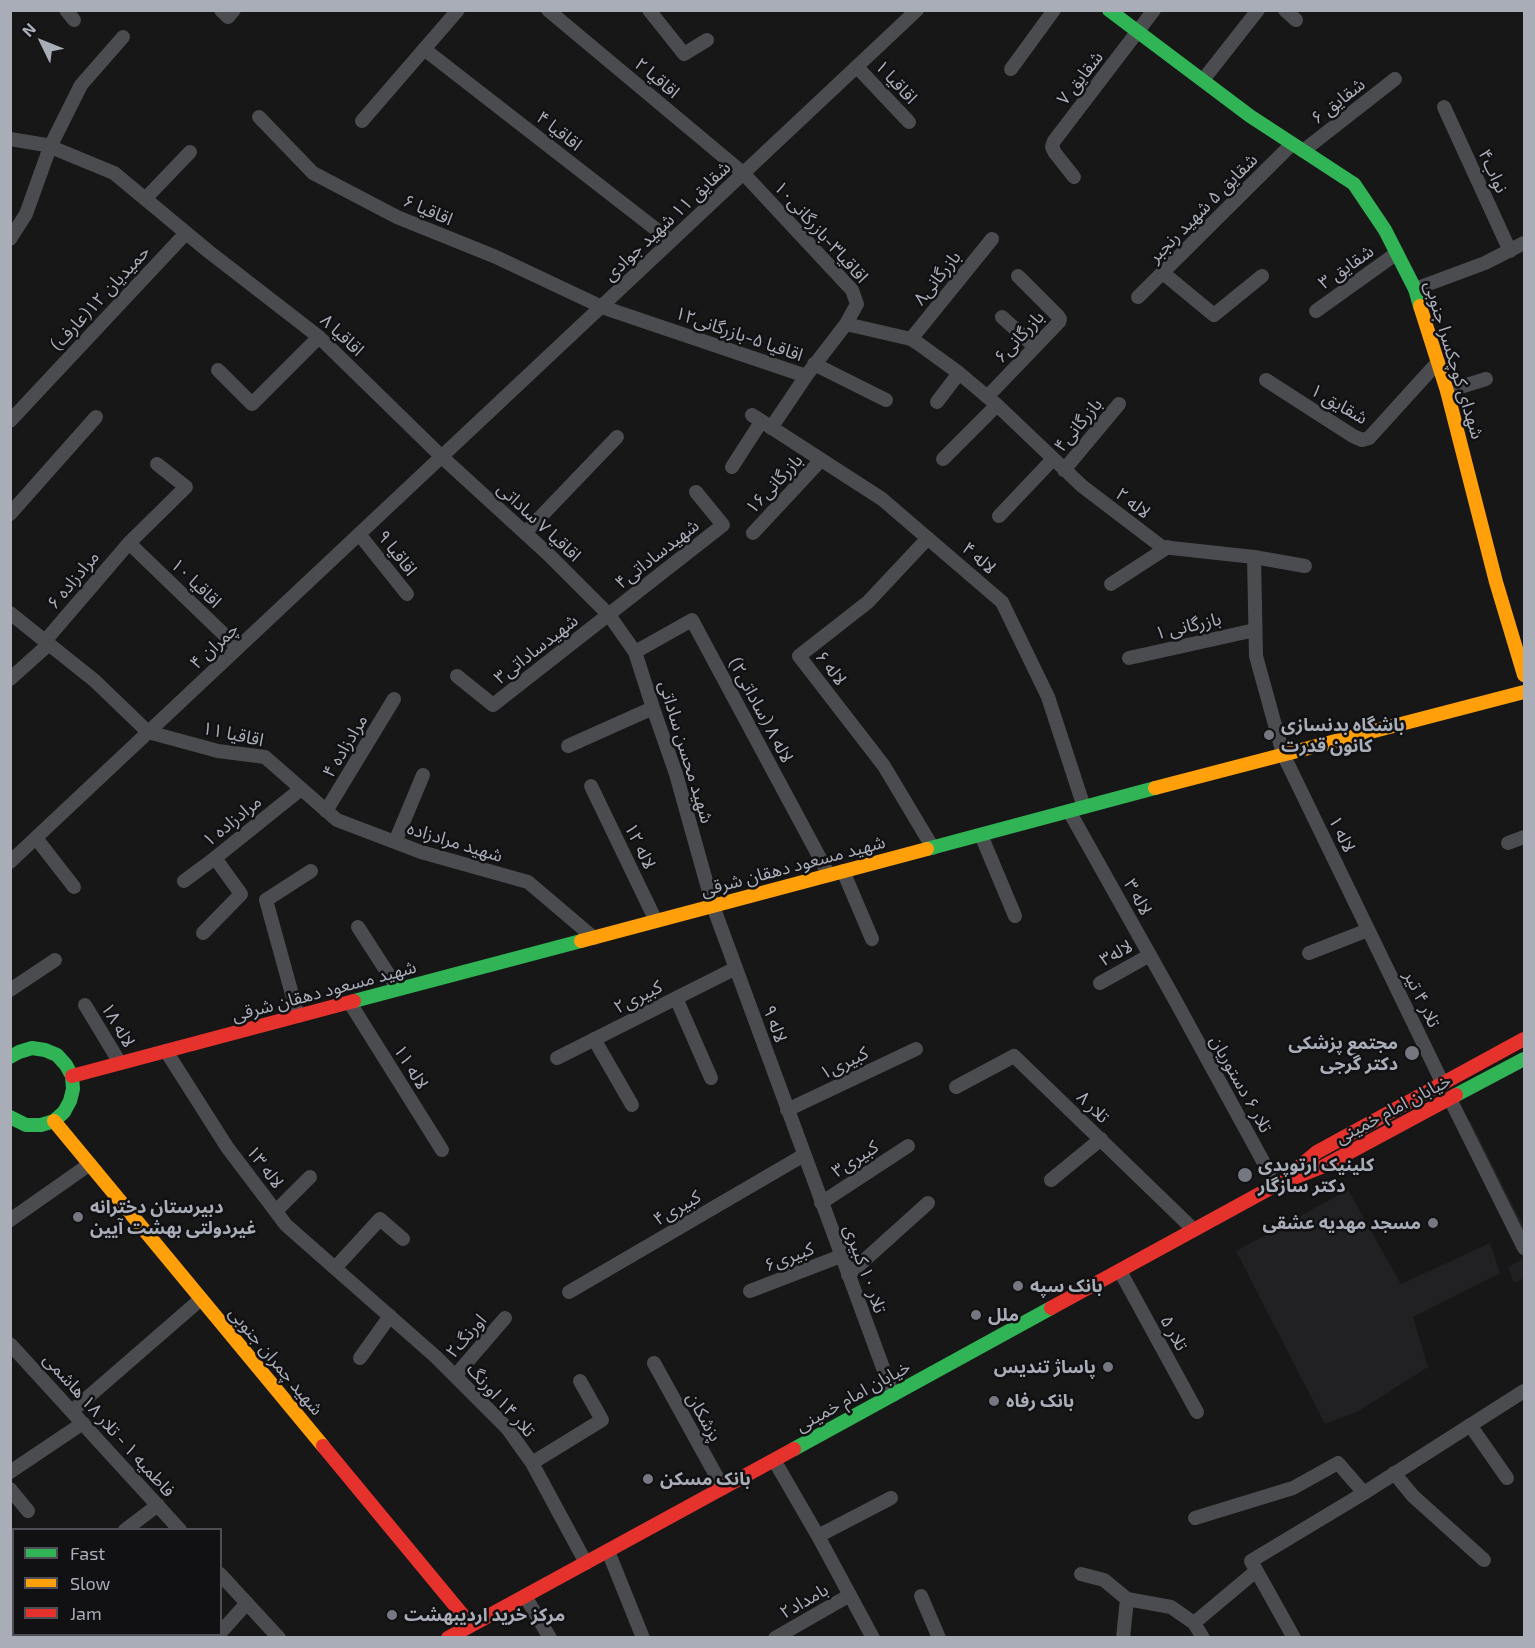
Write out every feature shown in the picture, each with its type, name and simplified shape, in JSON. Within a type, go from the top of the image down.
[{"type":"main road","name":"شهدای کوچکسرا جنوبی","points":[[1109,10],[1250,116],[1354,184],[1385,230],[1415,289],[1438,362],[1496,582],[1524,675]]},
{"type":"main road","name":"شهید مسعود دهقان شرقی","points":[[72,1076],[1524,692]]},
{"type":"main road","name":"خیابان امام خمینی","points":[[1276,1185],[1317,1152],[1524,1039]]},
{"type":"main road","points":[[10,1057],[32,1048],[57,1055],[72,1076],[73,1089],[64,1112],[54,1121],[40,1125],[26,1125],[10,1117]]},
{"type":"main road","name":"خیابان امام خمینی","points":[[448,1638],[1276,1185],[1324,1166],[1524,1059]]},
{"type":"main road","name":"شهید چمران جنوبی","points":[[54,1121],[471,1625]]},
{"type":"street","points":[[222,10],[228,17],[234,10]]},
{"type":"street","points":[[362,121],[458,10]]},
{"type":"street","name":"اقاقیا ۲","points":[[548,10],[744,173]]},
{"type":"street","points":[[649,10],[684,54],[707,40]]},
{"type":"street","name":"شقایق ۱۱ شهید جوادی","points":[[442,457],[917,10]]},
{"type":"street","points":[[1011,69],[1054,10]]},
{"type":"street","name":"شقایق ۷","points":[[1074,177],[1052,147],[1054,141],[1154,10]]},
{"type":"street","points":[[1203,80],[1258,10]]},
{"type":"street","points":[[1285,10],[1296,20]]},
{"type":"street","points":[[10,238],[26,213],[50,147],[81,85],[123,37]]},
{"type":"street","name":"اقاقیا ۴","points":[[424,49],[671,241]]},
{"type":"street","name":"اقاقیا ۱","points":[[857,67],[909,122]]},
{"type":"street","name":"شقایق ۶","points":[[1298,147],[1395,79]]},
{"type":"street","name":"نواب۴","points":[[1444,107],[1510,251]]},
{"type":"street","name":"اقاقیا ۶","points":[[259,117],[313,172],[397,217],[496,257],[602,306]]},
{"type":"street","name":"اقاقیا ۸","points":[[10,140],[50,147],[114,173],[208,251],[319,337],[442,457]]},
{"type":"street","name":"شقایق ۵ شهید رنجبر","points":[[1138,297],[1298,147]]},
{"type":"street","points":[[145,199],[190,152]]},
{"type":"street","name":"اقاقیا۳-بازرگانی۱۰","points":[[744,173],[852,290],[857,304],[846,324],[810,370]]},
{"type":"street","name":"حمیدیان ۱۲(عارف)","points":[[10,421],[186,232]]},
{"type":"street","name":"بازرگانی۸","points":[[911,339],[992,239]]},
{"type":"street","points":[[1415,289],[1485,263],[1524,243]]},
{"type":"street","name":"شقایق ۳","points":[[1316,311],[1397,253]]},
{"type":"street","points":[[1163,273],[1214,315],[1262,276]]},
{"type":"street","name":"بازرگانی۶","points":[[943,459],[1034,346],[1059,322],[1058,316],[1018,276]]},
{"type":"street","name":"اقاقیا ۵-بازرگانی۱۲","points":[[602,306],[810,370],[761,422],[732,467]]},
{"type":"street","points":[[1002,317],[1034,346]]},
{"type":"street","name":"لاله ۲","points":[[846,324],[911,339],[959,373],[1082,486],[1162,547],[1254,557],[1305,566]]},
{"type":"street","points":[[218,370],[252,404],[319,337]]},
{"type":"street","name":"شقایق ۱","points":[[1266,380],[1362,441],[1369,438],[1438,362]]},
{"type":"street","points":[[810,370],[886,400]]},
{"type":"street","points":[[937,402],[959,373]]},
{"type":"street","points":[[1447,391],[1486,379]]},
{"type":"street","name":"بازرگانی۴","points":[[1064,470],[1119,404]]},
{"type":"street","points":[[10,514],[96,417]]},
{"type":"street","name":"لاله ۴","points":[[761,422],[882,499],[1002,602],[1048,697],[1084,807]]},
{"type":"street","points":[[525,533],[617,437]]},
{"type":"street","name":"اقاقیا ۷ ساداتی","points":[[442,457],[525,533],[609,615]]},
{"type":"street","name":"چمران ۴","points":[[10,862],[442,457]]},
{"type":"street","points":[[999,516],[1053,459]]},
{"type":"street","name":"بازرگانی۱۶","points":[[753,533],[821,460]]},
{"type":"street","name":"مرادزاده ۶","points":[[10,679],[47,643],[129,543],[186,487],[157,464]]},
{"type":"street","name":"شهیدساداتی۴","points":[[609,615],[723,525],[696,492]]},
{"type":"street","name":"اقاقیا ۹","points":[[359,534],[407,594]]},
{"type":"street","name":"لاله ۶","points":[[928,538],[868,602],[799,656],[884,766],[933,848]]},
{"type":"street","name":"اقاقیا ۱۰","points":[[129,543],[238,648]]},
{"type":"street","points":[[1111,584],[1168,548]]},
{"type":"street","points":[[1254,557],[1256,656],[1283,754]]},
{"type":"street","points":[[10,613],[95,681],[148,732]]},
{"type":"street","name":"شهید محسن ساداتی","points":[[609,615],[635,651],[676,774],[713,906]]},
{"type":"street","name":"شهیدساداتی۳","points":[[457,676],[493,705],[609,615]]},
{"type":"street","name":"لاله ۸ (ساداتی۲)","points":[[635,651],[692,620],[836,873]]},
{"type":"street","name":"بازرگانی ۱","points":[[1130,658],[1255,630]]},
{"type":"street","name":"مرادزاده ۴","points":[[326,811],[394,699]]},
{"type":"street","points":[[568,746],[653,708]]},
{"type":"street","name":"اقاقیا ۱۱","points":[[148,732],[218,751],[265,757],[301,789]]},
{"type":"street","name":"لاله ۱","points":[[1283,754],[1368,930]]},
{"type":"street","points":[[395,842],[423,775]]},
{"type":"street","name":"لاله ۱۲","points":[[591,786],[656,921]]},
{"type":"street","name":"شهید مرادزاده","points":[[301,789],[337,820],[421,852],[528,882],[594,938]]},
{"type":"street","name":"مرادزاده ۱","points":[[184,881],[301,789]]},
{"type":"street","name":"لاله ۳","points":[[1069,811],[1175,1000]]},
{"type":"street","points":[[981,835],[1015,916]]},
{"type":"street","points":[[1508,843],[1524,837]]},
{"type":"street","points":[[36,838],[74,887]]},
{"type":"street","points":[[203,933],[241,894],[215,858]]},
{"type":"street","points":[[298,1016],[266,900],[311,871]]},
{"type":"street","points":[[836,873],[872,939]]},
{"type":"street","name":"لاله ۹","points":[[713,906],[804,1155]]},
{"type":"street","points":[[358,927],[398,990]]},
{"type":"street","points":[[1310,952],[1368,930]]},
{"type":"street","name":"تلار ۴ تیر","points":[[1368,930],[1443,1084]]},
{"type":"street","name":"لاله۳","points":[[1100,983],[1150,955]]},
{"type":"street","points":[[10,990],[55,960]]},
{"type":"street","name":"کبیری۲","points":[[557,1058],[735,968]]},
{"type":"street","points":[[676,998],[711,1078]]},
{"type":"street","name":"تلار ۶ دستوریان","points":[[1175,1000],[1276,1185]]},
{"type":"street","name":"لاله ۱۱","points":[[350,1003],[442,1150]]},
{"type":"street","name":"لاله ۱۸","points":[[85,1005],[120,1063]]},
{"type":"street","points":[[594,1040],[632,1105]]},
{"type":"street","name":"کبیری۱","points":[[788,1110],[916,1049]]},
{"type":"street","name":"لاله ۱۳","points":[[165,1051],[228,1147],[286,1225],[357,1286]]},
{"type":"street","name":"تلار ۸","points":[[956,1087],[1014,1056],[1194,1230]]},
{"type":"street","points":[[1450,1099],[1522,1240]]},
{"type":"street","points":[[1051,1180],[1101,1139]]},
{"type":"street","name":"کبیری۳","points":[[821,1203],[908,1146]]},
{"type":"street","name":"تلار ۱۰ کبیری","points":[[804,1155],[893,1395]]},
{"type":"street","name":"کبیری۴","points":[[569,1292],[804,1155]]},
{"type":"street","points":[[10,1220],[90,1164]]},
{"type":"street","points":[[276,1211],[310,1177]]},
{"type":"street","points":[[848,1275],[928,1203]]},
{"type":"street","points":[[335,1268],[380,1219],[403,1239]]},
{"type":"street","name":"کبیری۶","points":[[750,1291],[841,1256]]},
{"type":"street","name":"تلار ۵","points":[[1120,1271],[1197,1412]]},
{"type":"street","name":"تلار ۱۴ اورنگ","points":[[357,1286],[455,1376],[507,1428],[532,1463],[586,1563]]},
{"type":"street","points":[[72,1411],[201,1299]]},
{"type":"street","points":[[360,1358],[390,1316]]},
{"type":"street","name":"اورنگ۲","points":[[455,1376],[505,1318]]},
{"type":"street","name":"فاطمیه ۱ - تلار ۱۸ هاشمی","points":[[10,1344],[178,1528]]},
{"type":"street","name":"پزشکان","points":[[654,1363],[723,1488]]},
{"type":"street","points":[[532,1463],[602,1420],[580,1380]]},
{"type":"street","points":[[1294,1638],[1251,1561],[1364,1493],[1524,1391]]},
{"type":"street","points":[[10,1472],[82,1423]]},
{"type":"street","points":[[1470,1425],[1508,1478]]},
{"type":"street","points":[[774,1460],[873,1638]]},
{"type":"street","points":[[1195,1518],[1293,1488],[1338,1463],[1364,1493]]},
{"type":"street","points":[[1394,1473],[1413,1496],[1484,1560]]},
{"type":"street","points":[[10,1489],[28,1511]]},
{"type":"street","points":[[818,1536],[891,1498]]},
{"type":"street","points":[[127,1528],[158,1505]]},
{"type":"street","points":[[608,1551],[643,1638]]},
{"type":"street","points":[[1194,1623],[1256,1571]]},
{"type":"street","points":[[1081,1574],[1104,1580],[1127,1599],[1171,1607],[1194,1623],[1203,1638]]},
{"type":"street","points":[[222,1576],[279,1638]]},
{"type":"street","name":"بامداد۲","points":[[775,1638],[850,1595]]},
{"type":"street","points":[[525,1596],[550,1638]]},
{"type":"street","points":[[921,1596],[939,1638]]},
{"type":"street","points":[[1123,1638],[1127,1599]]},
{"type":"street","points":[[222,1632],[247,1603]]},
{"type":"shaded area","points":[[1470,1120],[1524,1227],[1524,1259],[1457,1128]]},
{"type":"shaded area","points":[[1348,1190],[1401,1284],[1490,1243],[1500,1273],[1413,1317],[1428,1367],[1357,1412],[1325,1424],[1236,1251]]},
{"type":"shaded area","points":[[1524,1259],[1524,1278],[1514,1283],[1508,1267]]},
{"type":"traffic: fast","points":[[1109,10],[1250,116],[1354,184],[1385,230],[1415,289],[1420,306]]},
{"type":"traffic: fast","points":[[927,849],[1155,788]]},
{"type":"traffic: fast","points":[[354,1001],[581,941]]},
{"type":"traffic: fast","points":[[10,1057],[32,1048],[57,1055],[72,1076],[73,1089],[64,1112],[54,1121],[41,1125],[26,1125],[10,1117]]},
{"type":"traffic: fast","points":[[1456,1095],[1524,1059]]},
{"type":"traffic: fast","points":[[794,1449],[1051,1308]]},
{"type":"traffic: slow","points":[[1420,306],[1447,391],[1496,582],[1524,675]]},
{"type":"traffic: slow","points":[[1155,788],[1524,692]]},
{"type":"traffic: slow","points":[[581,941],[927,849]]},
{"type":"traffic: slow","points":[[54,1121],[323,1446]]},
{"type":"traffic: jam","points":[[72,1076],[354,1001]]},
{"type":"traffic: jam","points":[[1293,1172],[1317,1152],[1524,1039]]},
{"type":"traffic: jam","points":[[1051,1308],[1276,1185],[1324,1166],[1456,1095]]},
{"type":"traffic: jam","points":[[323,1446],[471,1625]]},
{"type":"traffic: jam","points":[[448,1638],[794,1449]]},
{"type":"place","name":"باشگاه بدنسازی کانون قدرت","points":[[1269,735]]},
{"type":"place","name":"مجتمع پزشکی دکتر گرجی","points":[[1412,1053]]},
{"type":"place","name":"کلینیک ارتوپدی دکتر سازگار","points":[[1245,1175]]},
{"type":"place","name":"دبیرستان دخترانه غیردولتی بهشت آیین","points":[[78,1217]]},
{"type":"place","name":"مسجد مهدیه عشقی","points":[[1433,1223]]},
{"type":"place","name":"بانک سپه","points":[[1018,1286]]},
{"type":"place","name":"ملل","points":[[976,1315]]},
{"type":"place","name":"پاساژ تندیس","points":[[1108,1367]]},
{"type":"place","name":"بانک رفاه","points":[[994,1401]]},
{"type":"place","name":"بانک مسکن","points":[[648,1479]]},
{"type":"place","name":"مرکز خرید اردیبهشت","points":[[392,1615]]}]
